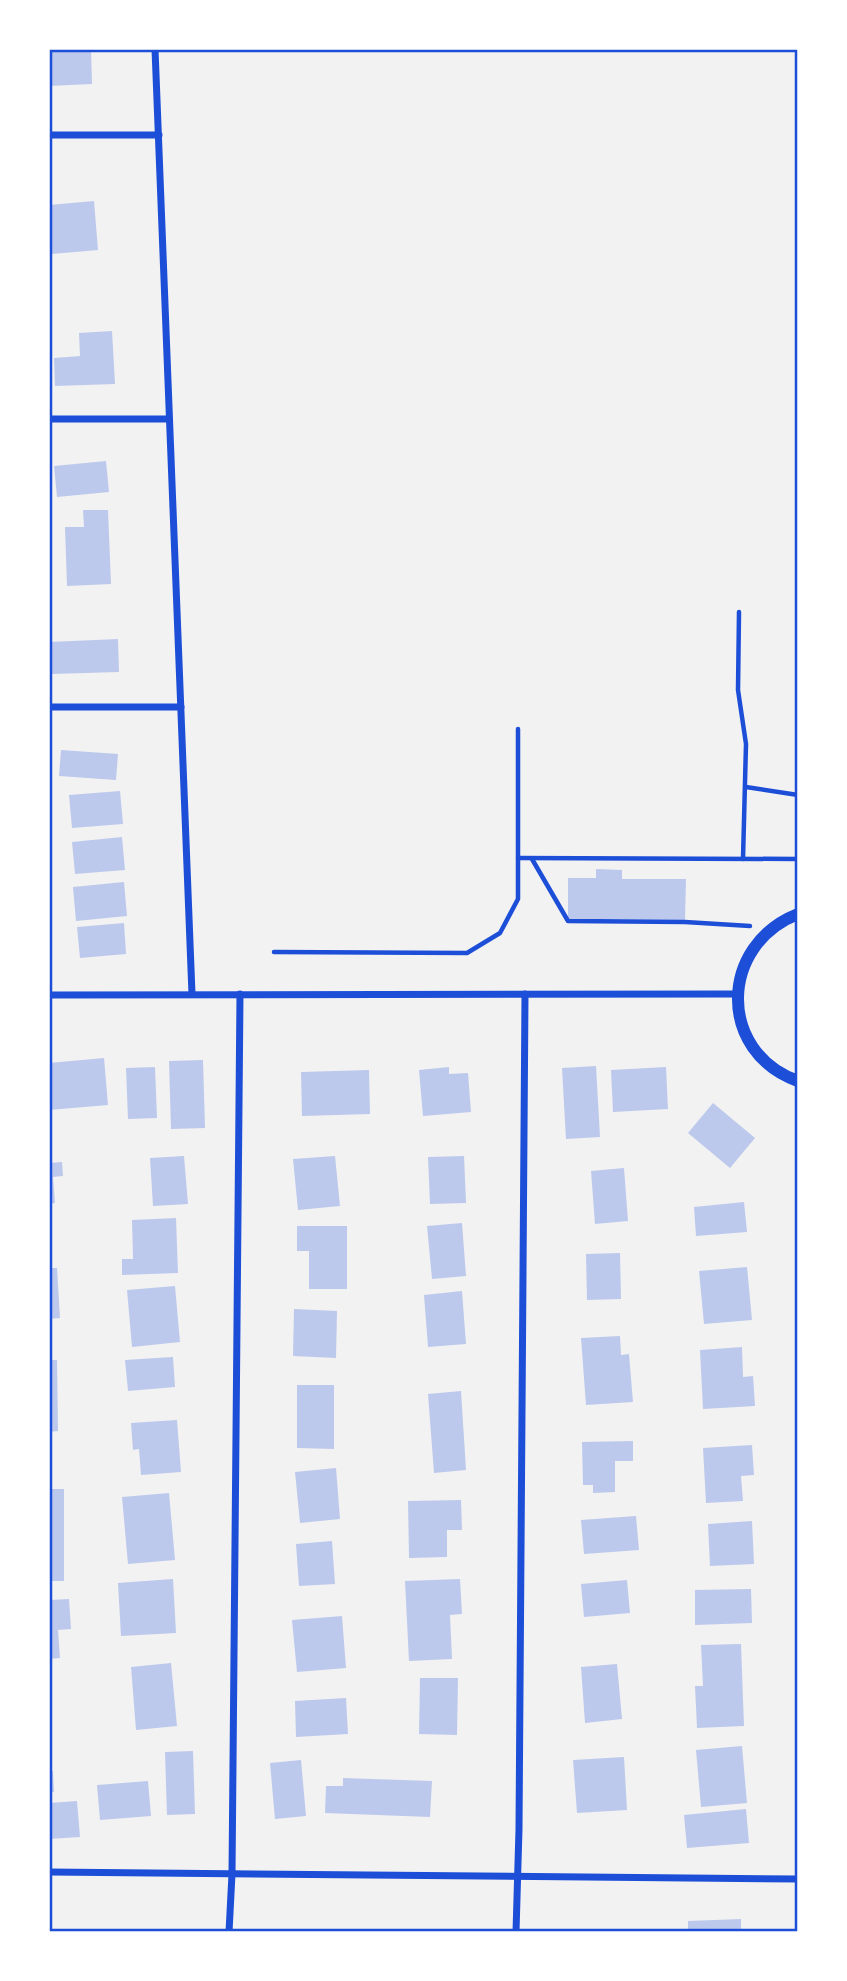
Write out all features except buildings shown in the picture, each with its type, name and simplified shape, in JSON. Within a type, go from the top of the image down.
[{"type":"street","points":[[155,49],[192,994]]},
{"type":"street","points":[[49,135],[159,135]]},
{"type":"street","points":[[49,419],[169,419]]},
{"type":"street","points":[[49,707],[181,707]]},
{"type":"street","points":[[798,914],[772,928],[759,939],[743,966],[737,994],[742,1025],[757,1053],[781,1074],[798,1081]]},
{"type":"street","points":[[229,1932],[232,1874],[240,994]]},
{"type":"street","points":[[516,1932],[525,994]]},
{"type":"street","points":[[49,995],[737,994]]},
{"type":"street","points":[[49,1872],[798,1879]]},
{"type":"path","points":[[739,612],[738,690],[746,744],[747,787],[743,859]]},
{"type":"path","points":[[274,952],[467,953],[500,933],[517,899],[518,729]]},
{"type":"path","points":[[747,787],[798,795]]},
{"type":"path","points":[[518,858],[798,859]]},
{"type":"path","points":[[531,858],[568,921],[685,922],[772,928]]}]
